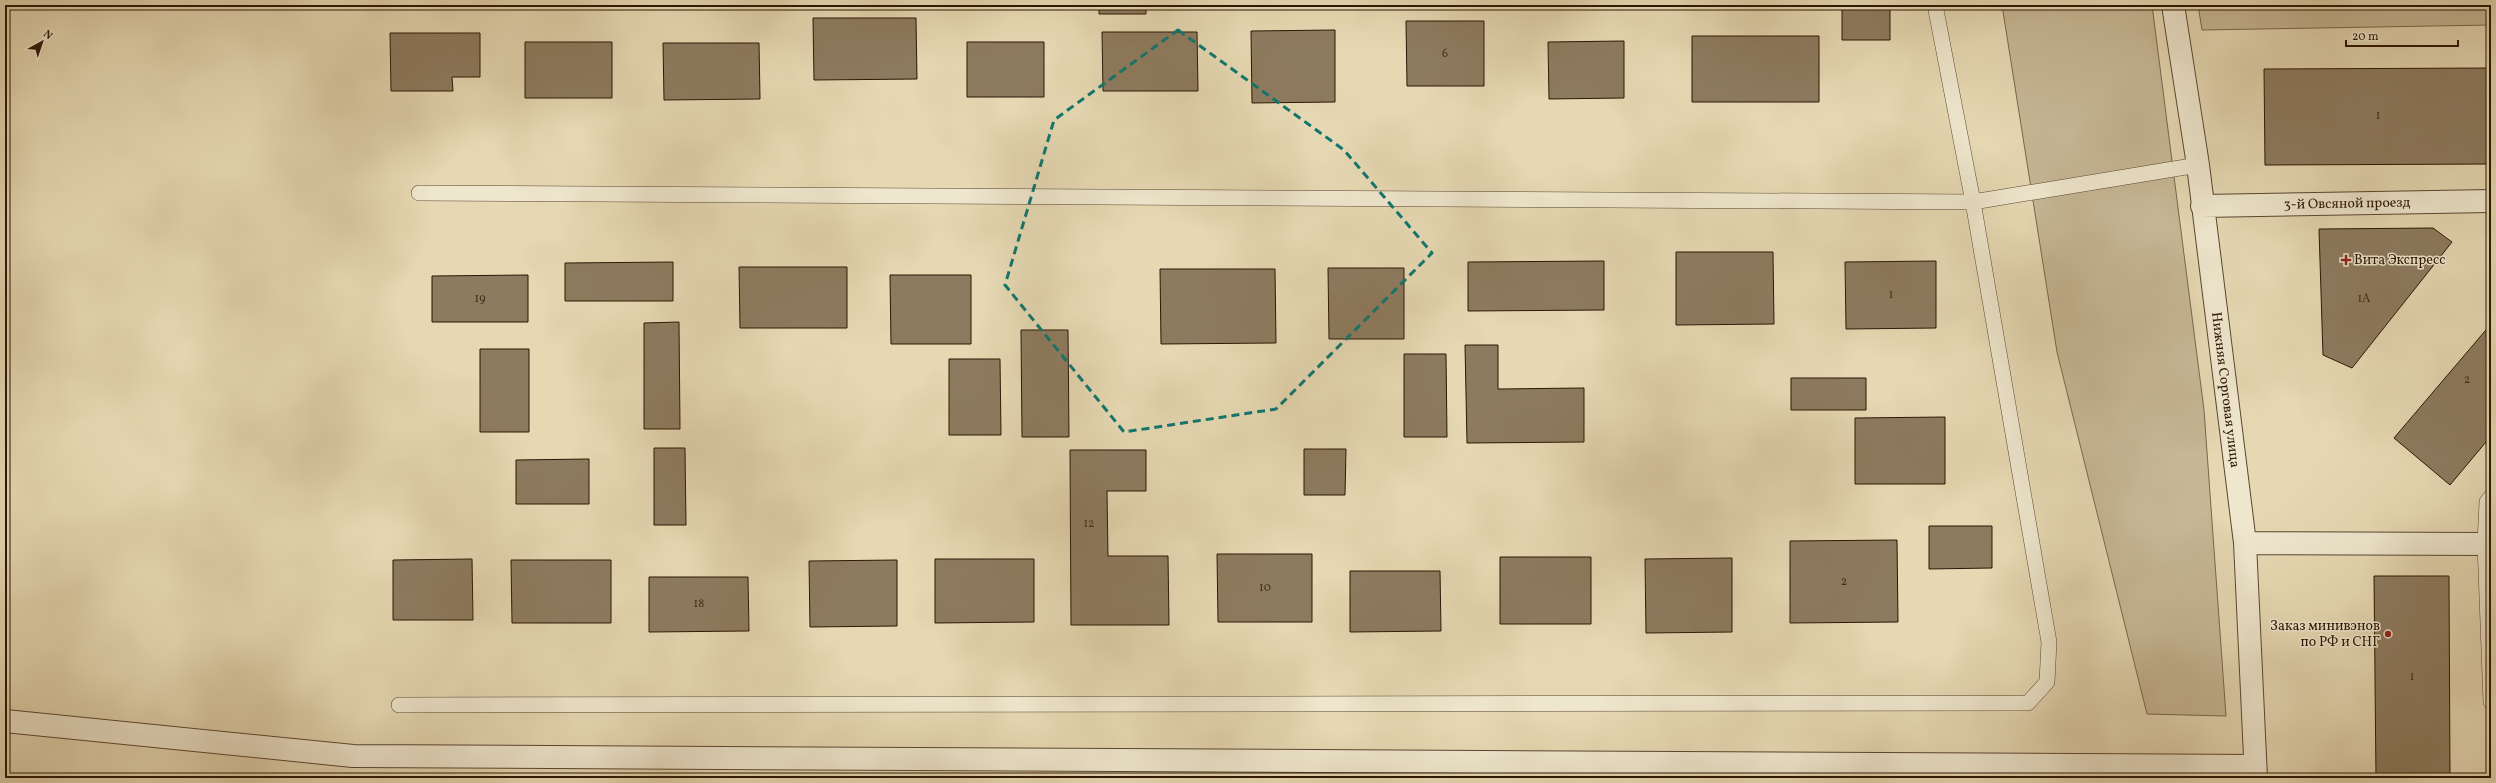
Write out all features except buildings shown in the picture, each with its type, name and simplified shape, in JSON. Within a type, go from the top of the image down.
[{"type":"street","name":"Нижняя Сорговая улица","points":[[2173,5],[2198,165],[2245,543],[2256,772]]},
{"type":"street","name":"3-й Овсяной проезд","points":[[2202,206],[2491,201]]},
{"type":"street","points":[[2245,543],[2488,544]]},
{"type":"street","points":[[5,721],[353,756],[2256,772]]},
{"type":"lane","points":[[399,705],[2028,702],[2047,682],[2049,642],[1973,202],[1935,5]]},
{"type":"lane","points":[[419,193],[1973,202],[2198,165]]},
{"type":"lane","points":[[2491,496],[2486,502],[2491,702]]},
{"type":"highlighted area","points":[[1178,30],[1344,150],[1432,253],[1276,409],[1124,432],[1005,285],[1054,120]]},
{"type":"shaded area","points":[[2002,5],[2152,5],[2204,410],[2226,716],[2147,714],[2057,352]]},
{"type":"shaded area","points":[[2198,5],[2491,5],[2491,25],[2202,30]]},
{"type":"place","name":"Вита Экспресс","points":[[2346,260]]},
{"type":"place","name":"Заказ минивэнов по РФ и СНГ","points":[[2388,634]]}]
